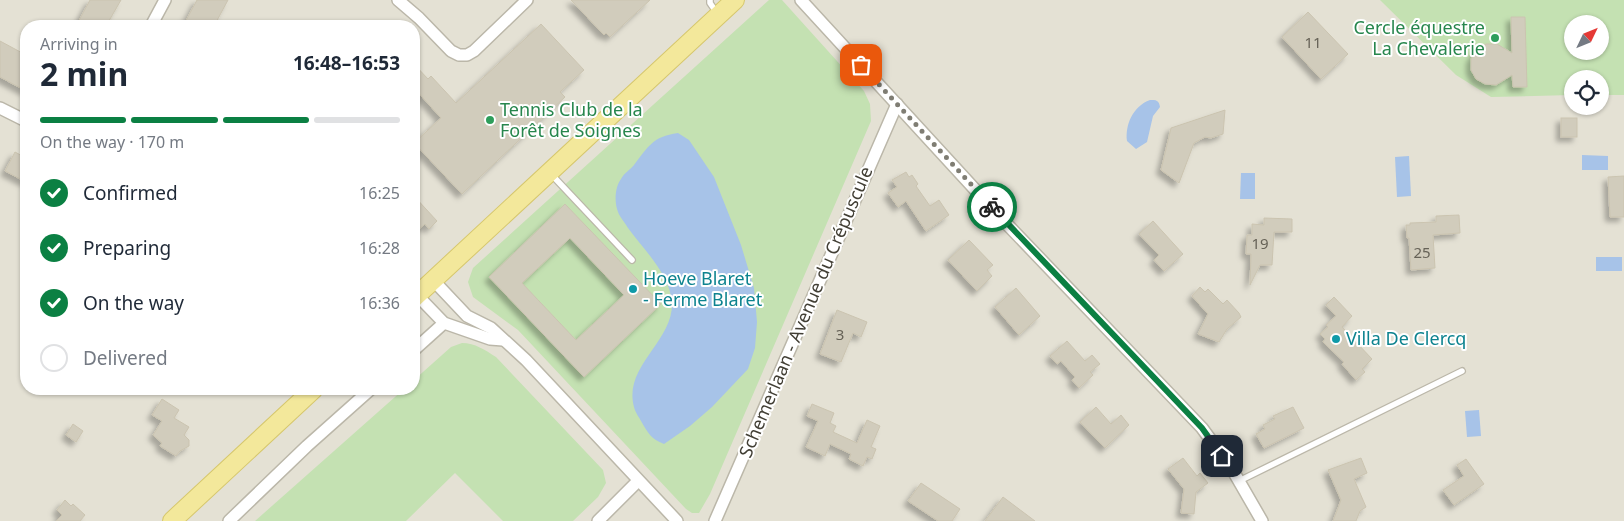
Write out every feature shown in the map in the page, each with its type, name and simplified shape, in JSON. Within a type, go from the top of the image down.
[{"type":"main road","points":[[420,292],[735,0]]},
{"type":"main road","points":[[172,521],[308,395]]},
{"type":"street","points":[[154,20],[165,0]]},
{"type":"street","points":[[398,0],[420,18],[450,51],[459,55],[467,55],[474,52],[527,0]]},
{"type":"street","points":[[801,0],[1003,220],[1202,428],[1239,481],[1262,521]]},
{"type":"street","name":"Schemerlaan - Avenue du Crépuscule","points":[[715,521],[897,104]]},
{"type":"street","points":[[0,108],[20,119]]},
{"type":"street","points":[[433,280],[467,316],[491,328],[526,360],[677,521]]},
{"type":"street","points":[[420,301],[444,324],[490,339],[503,340]]},
{"type":"street","points":[[420,345],[444,324]]},
{"type":"street","points":[[229,521],[363,395]]},
{"type":"street","points":[[598,521],[638,481]]},
{"type":"lane","points":[[710,0],[718,16]]},
{"type":"lane","points":[[549,172],[632,260]]},
{"type":"lane","points":[[1239,481],[1462,371]]},
{"type":"shaded area","points":[[0,0],[1624,0],[1624,521],[0,521]]},
{"type":"green space","points":[[769,0],[782,0],[864,91],[870,104],[871,121],[710,494],[699,513],[692,513],[686,509],[518,330],[473,297],[468,282],[473,268]]},
{"type":"green space","name":"Cercle équestre La Chevalerie","points":[[1380,0],[1624,0],[1624,95],[1609,95],[1609,70],[1564,70],[1564,95],[1491,97],[1456,75]]},
{"type":"green space","points":[[467,343],[484,349],[496,357],[603,470],[606,483],[598,497],[573,521],[503,521],[455,473],[406,521],[255,521],[397,395],[420,395],[420,375],[451,347]]},
{"type":"water","points":[[1150,100],[1157,101],[1160,107],[1153,116],[1147,142],[1136,149],[1127,141],[1127,129],[1135,111]]},
{"type":"water","points":[[678,133],[689,140],[714,177],[741,245],[754,288],[757,322],[755,348],[748,369],[712,407],[690,426],[664,444],[650,435],[637,414],[633,392],[635,379],[641,366],[658,342],[670,317],[672,303],[670,292],[661,272],[620,216],[616,204],[616,195],[617,186],[622,177],[652,143],[662,137]]},
{"type":"water","points":[[1582,155],[1608,156],[1608,170],[1582,170]]},
{"type":"water","points":[[1409,156],[1411,196],[1397,197],[1395,157]]},
{"type":"water","points":[[1241,173],[1255,173],[1255,199],[1240,199]]},
{"type":"water","points":[[1596,257],[1622,257],[1622,271],[1596,271]]},
{"type":"water","points":[[1479,410],[1481,436],[1467,437],[1465,411]]},
{"type":"building","points":[[90,0],[121,0],[109,20],[79,20]]},
{"type":"building","points":[[197,0],[228,0],[217,20],[186,20]]},
{"type":"building","points":[[571,0],[650,0],[610,37],[606,33],[604,35]]},
{"type":"building","points":[[1308,12],[1348,54],[1321,79],[1282,37]]},
{"type":"building","points":[[1511,17],[1525,17],[1527,87],[1513,87],[1512,75],[1496,85],[1485,84],[1476,79],[1471,70],[1471,59],[1477,49],[1486,44],[1497,44],[1512,53]]},
{"type":"building","name":"Tennis Club de la Forêt de Soignes","points":[[541,24],[584,70],[560,92],[565,97],[462,194],[420,149],[420,137],[441,118],[420,95],[420,70],[428,79],[431,76],[456,103]]},
{"type":"building","points":[[0,41],[20,52],[20,88],[0,77]]},
{"type":"building","points":[[1225,110],[1223,134],[1211,138],[1205,137],[1194,143],[1179,183],[1161,170],[1171,128]]},
{"type":"building","points":[[1561,118],[1577,118],[1577,137],[1561,137]]},
{"type":"building","points":[[15,152],[20,155],[20,179],[5,171]]},
{"type":"building","points":[[906,172],[909,177],[912,175],[918,184],[916,186],[930,206],[939,200],[949,215],[926,231],[906,201],[898,207],[888,193],[897,187],[892,180]]},
{"type":"building","points":[[1624,176],[1624,217],[1610,217],[1608,177]]},
{"type":"building","points":[[420,203],[437,221],[429,229],[425,224],[420,229]]},
{"type":"building","name":"Hoeve Blaret - Ferme Blaret","points":[[565,204],[661,304],[584,377],[489,277]],"holes":[[[570,238],[624,295],[576,340],[522,283]]]},
{"type":"building","points":[[1459,215],[1460,233],[1433,235],[1435,268],[1411,270],[1409,238],[1407,238],[1406,225],[1410,225],[1410,223],[1436,222],[1436,216]]},
{"type":"building","points":[[1264,218],[1292,219],[1292,232],[1274,232],[1272,265],[1260,265],[1250,285],[1251,254],[1246,254],[1247,235],[1252,235],[1252,224],[1264,225]]},
{"type":"building","points":[[1153,221],[1183,254],[1164,271],[1154,260],[1159,255],[1139,234]]},
{"type":"building","points":[[969,240],[993,265],[987,270],[992,276],[977,291],[948,260]]},
{"type":"building","points":[[1200,287],[1205,292],[1208,289],[1223,304],[1227,300],[1241,317],[1227,329],[1219,342],[1198,334],[1208,314],[1192,296]]},
{"type":"building","points":[[1016,288],[1040,316],[1019,335],[995,307]]},
{"type":"building","name":"Villa De Clercq","points":[[1334,297],[1352,316],[1342,327],[1372,359],[1362,369],[1365,372],[1356,380],[1342,364],[1344,362],[1323,342],[1325,339],[1320,334],[1336,316],[1326,305]]},
{"type":"building","points":[[837,310],[867,322],[861,337],[853,333],[841,362],[820,354]]},
{"type":"building","points":[[1067,341],[1085,361],[1092,355],[1100,364],[1090,372],[1093,375],[1079,388],[1072,380],[1075,377],[1061,361],[1057,364],[1050,356]]},
{"type":"building","points":[[162,399],[179,410],[174,418],[189,427],[184,435],[189,440],[189,446],[180,451],[176,456],[160,446],[162,443],[153,435],[162,421],[152,415]]},
{"type":"building","points":[[812,404],[834,413],[830,423],[836,426],[833,432],[857,443],[867,420],[880,426],[871,447],[876,449],[872,459],[867,457],[863,466],[849,459],[851,454],[830,444],[825,456],[806,447],[818,421],[807,416]]},
{"type":"building","points":[[1096,407],[1111,424],[1121,415],[1129,425],[1105,448],[1080,422]]},
{"type":"building","points":[[1293,407],[1304,428],[1264,448],[1256,434],[1265,429],[1263,425],[1275,419],[1273,416]]},
{"type":"building","points":[[73,424],[83,431],[76,442],[66,435]]},
{"type":"building","points":[[1183,458],[1197,476],[1200,473],[1208,483],[1196,492],[1194,514],[1181,513],[1184,489],[1168,469]]},
{"type":"building","points":[[1361,458],[1367,473],[1354,479],[1366,507],[1360,511],[1356,521],[1333,521],[1341,500],[1328,470]]},
{"type":"building","points":[[1466,459],[1484,484],[1454,505],[1443,490],[1464,476],[1457,465]]},
{"type":"building","points":[[921,483],[960,509],[952,521],[938,521],[908,501]]},
{"type":"building","points":[[1003,497],[1035,521],[985,521]]},
{"type":"building","points":[[65,500],[71,506],[73,504],[85,515],[80,521],[56,521],[62,515],[57,510]]},
{"type":"way so far","points":[[861,65],[992,207]]},
{"type":"place","name":"Cercle équestre La Chevalerie","points":[[1495,38]]},
{"type":"place","name":"Tennis Club de la Forêt de Soignes","points":[[490,120]]},
{"type":"place","name":"Hoeve Blaret - Ferme Blaret","points":[[633,289]]},
{"type":"place","name":"Villa De Clercq","points":[[1336,339]]},
{"type":"route","points":[[992,207],[1202,428],[1222,456]]}]
